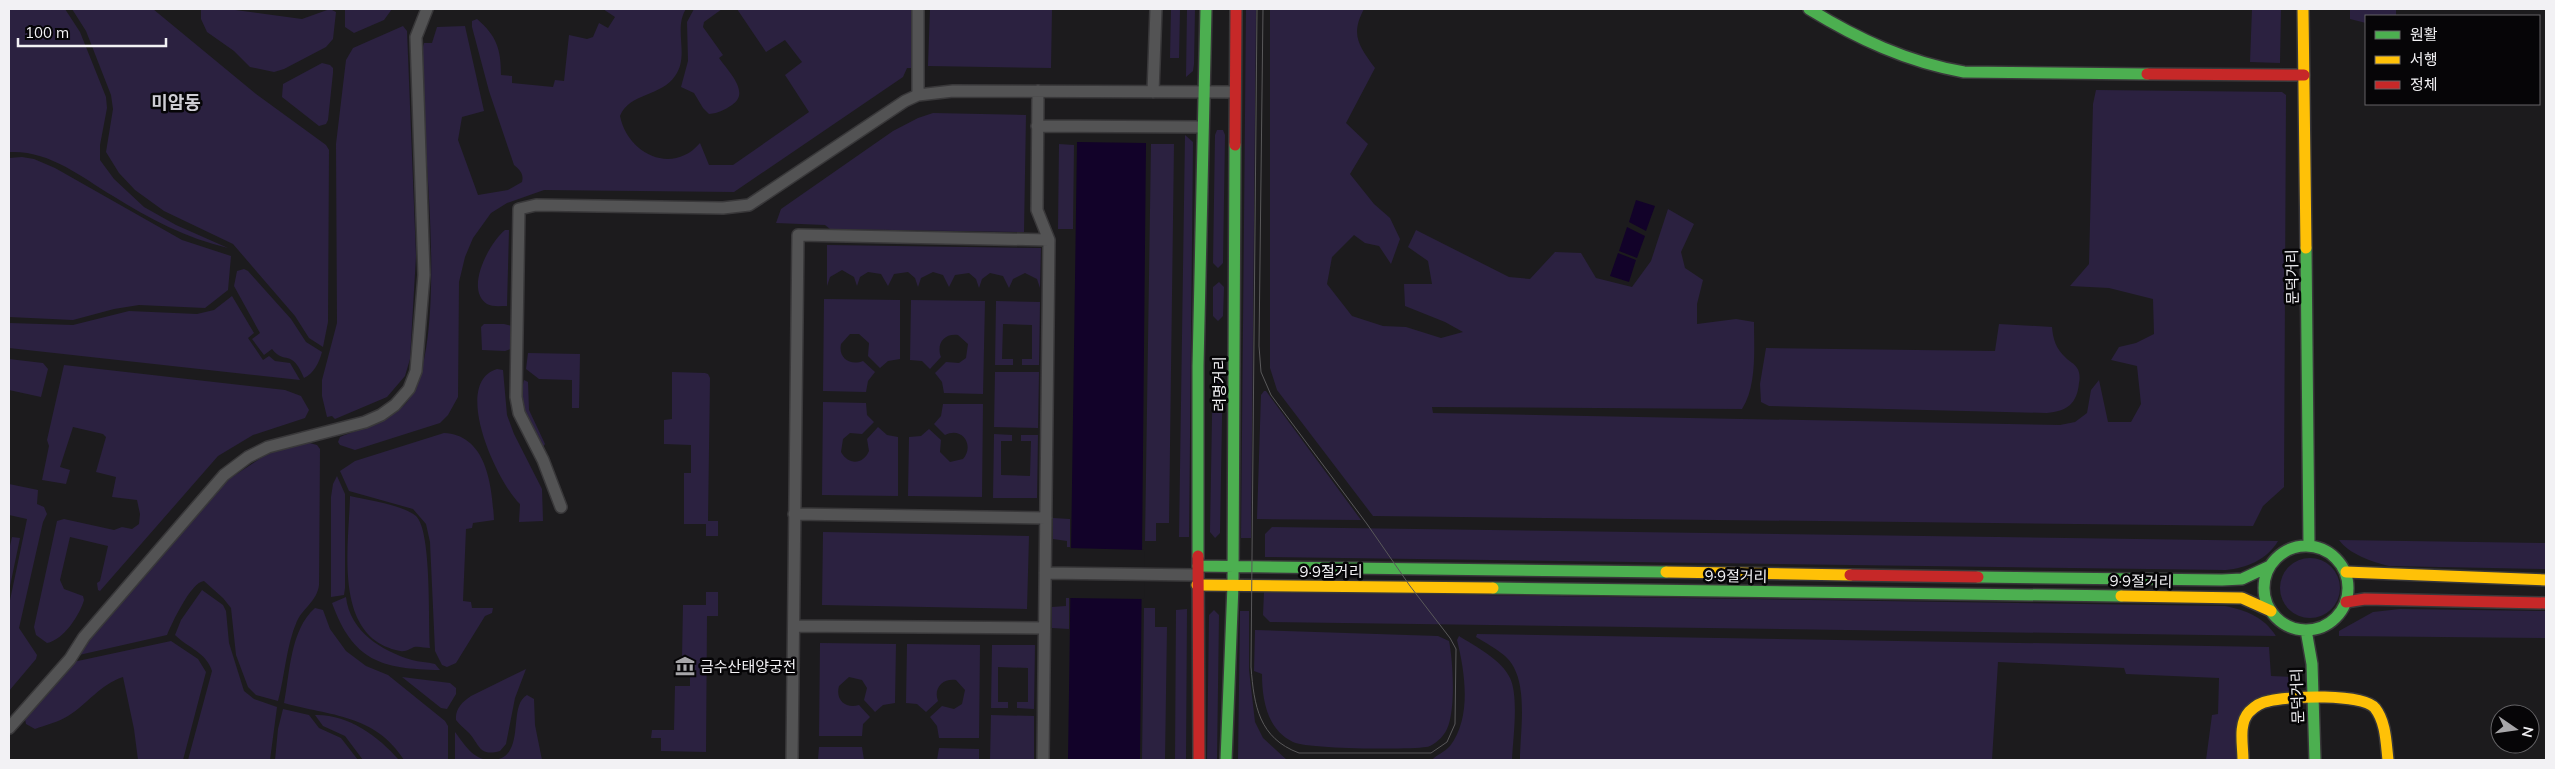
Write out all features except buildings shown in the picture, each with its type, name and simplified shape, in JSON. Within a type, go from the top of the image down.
[{"type":"main road","name":"려명거리","points":[[1199,760],[1198,366],[1206,9]]},
{"type":"main road","name":"려명거리","points":[[1226,760],[1233,585],[1236,9]]},
{"type":"main road","points":[[1809,9],[1862,39],[1909,58],[1958,71],[2045,74],[2304,75]]},
{"type":"main road","name":"문덕거리","points":[[2303,9],[2310,545]]},
{"type":"main road","points":[[2310,545],[2332,553],[2346,572],[2348,582],[2346,602],[2340,614],[2330,623],[2319,628],[2306,630],[2292,628],[2280,621],[2271,611],[2264,588],[2270,566],[2287,550],[2310,545]]},
{"type":"main road","name":"9·9절거리","points":[[1198,575],[1233,567],[2222,580],[2242,579],[2270,566]]},
{"type":"main road","points":[[2346,572],[2546,580]]},
{"type":"main road","name":"9·9절거리","points":[[1198,575],[1233,585],[2221,597],[2242,598],[2271,611]]},
{"type":"main road","points":[[2346,602],[2366,599],[2546,602]]},
{"type":"main road","name":"문덕거리","points":[[2306,630],[2312,664],[2315,760]]},
{"type":"main road","points":[[2243,760],[2244,726],[2248,713],[2259,704],[2272,700],[2313,699],[2357,700],[2368,703],[2377,711],[2382,724],[2388,760]]},
{"type":"street","points":[[9,728],[70,659],[84,637],[224,475],[248,457],[268,447],[365,422],[381,415],[395,405],[408,389],[416,371],[424,275],[416,37],[427,9]]},
{"type":"street","points":[[918,9],[918,95]]},
{"type":"street","points":[[1154,92],[1156,9]]},
{"type":"street","points":[[1038,91],[1037,210],[1050,240],[1043,760]]},
{"type":"street","points":[[561,507],[544,460],[519,413],[516,397],[519,209],[536,205],[723,208],[749,205],[889,110],[918,95],[938,92],[1038,91],[1235,92]]},
{"type":"street","points":[[1037,126],[1203,127]]},
{"type":"street","points":[[792,760],[798,235],[1050,240]]},
{"type":"street","points":[[794,514],[1046,518]]},
{"type":"street","points":[[1045,573],[1198,575]]},
{"type":"street","points":[[794,626],[1044,628]]},
{"type":"shaded area","points":[[9,9],[65,9],[80,32],[106,97],[107,108],[100,145],[100,160],[114,179],[144,207],[176,225],[228,248],[198,239],[155,220],[51,160],[24,152],[9,152]]},
{"type":"shaded area","points":[[72,9],[153,9],[256,94],[326,145],[329,150],[328,322],[323,347],[309,338],[295,316],[233,244],[164,211],[135,190],[119,173],[106,152],[113,109],[111,95],[86,31]]},
{"type":"shaded area","points":[[201,9],[228,9],[302,19],[330,9],[336,12],[333,39],[326,47],[284,69],[274,72],[250,67],[234,51],[207,32],[201,19]]},
{"type":"shaded area","points":[[345,9],[392,9],[384,20],[354,33],[345,27]]},
{"type":"shaded area","points":[[603,9],[686,9],[681,25],[681,60],[675,76],[669,83],[624,108],[620,116],[625,130],[632,141],[642,150],[653,156],[665,159],[677,158],[689,153],[700,143],[709,165],[733,165],[809,112],[785,75],[802,62],[785,40],[766,52],[737,9],[914,9],[913,68],[907,68],[903,77],[734,192],[544,190],[507,203],[491,213],[473,238],[465,257],[459,282],[458,397],[448,415],[440,423],[355,450],[340,445],[338,442],[340,437],[385,419],[407,402],[419,379],[426,347],[430,309],[431,268],[421,82],[421,61],[424,43],[432,43],[437,27],[465,26],[484,111],[462,117],[458,140],[478,195],[508,190],[522,182],[522,174],[514,165],[489,91],[472,21],[477,19],[484,25],[497,44],[501,75],[512,76],[512,83],[553,87],[555,80],[564,81],[569,35],[587,39],[593,37],[599,23],[608,28],[615,17]]},
{"type":"shaded area","points":[[694,9],[722,9],[704,22],[703,27],[723,55],[719,58],[739,88],[737,100],[732,105],[713,114],[709,114],[703,108],[694,93],[681,87],[688,61],[687,22]]},
{"type":"shaded area","points":[[930,9],[1052,9],[1051,68],[928,66]]},
{"type":"shaded area","points":[[1171,9],[1180,9],[1179,58],[1170,58]]},
{"type":"shaded area","points":[[1187,9],[1195,9],[1194,64],[1193,71],[1186,77]]},
{"type":"shaded area","points":[[1246,9],[1256,9],[1251,538],[1241,538]]},
{"type":"shaded area","points":[[1270,9],[1364,9],[1358,26],[1358,40],[1375,68],[1346,123],[1368,144],[1350,174],[1374,204],[1390,218],[1400,239],[1391,264],[1379,246],[1365,243],[1354,235],[1332,257],[1327,284],[1352,316],[1383,326],[1406,327],[1441,338],[1463,332],[1445,322],[1405,306],[1404,284],[1432,284],[1428,261],[1408,247],[1416,230],[1509,277],[1530,279],[1555,252],[1581,253],[1596,278],[1632,287],[1651,261],[1668,209],[1694,224],[1681,252],[1685,268],[1703,280],[1697,304],[1697,324],[1736,319],[1754,322],[1752,378],[1747,400],[1742,409],[1432,407],[1433,413],[2060,425],[2075,422],[2087,413],[2091,390],[2099,380],[2108,422],[2131,422],[2141,404],[2137,366],[2111,360],[2119,347],[2136,343],[2154,334],[2153,299],[2109,288],[2070,286],[2089,264],[2093,104],[2096,90],[2282,92],[2286,95],[2284,487],[2263,506],[2253,526],[1373,516],[1277,390],[1270,368]]},
{"type":"shaded area","points":[[2252,9],[2281,9],[2280,63],[2250,62]]},
{"type":"shaded area","points":[[2350,9],[2396,9],[2396,15],[2365,15],[2365,23],[2350,19]]},
{"type":"shaded area","points":[[403,26],[407,31],[416,256],[410,359],[405,376],[387,397],[335,419],[332,416],[327,417],[322,396],[322,380],[337,323],[336,144],[346,60],[353,48]]},
{"type":"shaded area","points":[[322,63],[330,65],[333,68],[333,73],[328,120],[326,124],[319,126],[282,97],[283,84]]},
{"type":"shaded area","points":[[933,113],[1026,115],[1024,232],[830,229],[825,225],[776,223],[781,209],[893,131],[918,118]]},
{"type":"shaded area","points":[[1217,130],[1223,130],[1225,135],[1223,263],[1218,268],[1213,263],[1215,135]]},
{"type":"shaded area","points":[[1185,135],[1193,142],[1189,537],[1179,537]]},
{"type":"shaded area","points":[[1077,142],[1146,143],[1140,760],[1068,760]]},
{"type":"shaded area","points":[[1059,144],[1074,145],[1073,229],[1058,229]]},
{"type":"shaded area","points":[[1151,144],[1174,144],[1169,523],[1156,523],[1156,541],[1145,541]]},
{"type":"shaded area","points":[[22,157],[34,159],[55,168],[182,240],[231,256],[228,290],[205,308],[139,305],[114,309],[73,320],[9,317],[9,158]]},
{"type":"shaded area","points":[[1636,200],[1655,206],[1646,231],[1629,222]]},
{"type":"shaded area","points":[[1627,227],[1645,236],[1637,258],[1619,251]]},
{"type":"shaded area","points":[[505,230],[509,230],[507,306],[491,306],[481,297],[478,288],[479,277],[487,255]]},
{"type":"shaded area","points":[[827,245],[1041,248],[1040,288],[1037,279],[1025,273],[1013,279],[1009,288],[1003,276],[990,273],[982,279],[979,288],[976,279],[969,273],[955,275],[949,287],[943,275],[933,272],[921,278],[918,287],[915,278],[908,272],[894,274],[888,286],[881,274],[868,272],[860,277],[857,286],[854,277],[842,270],[830,277],[827,286]]},
{"type":"shaded area","points":[[1618,253],[1636,260],[1629,282],[1610,276]]},
{"type":"shaded area","points":[[244,269],[248,271],[291,319],[306,342],[322,352],[316,367],[304,378],[292,360],[277,354],[272,349],[264,355],[252,339],[260,333],[234,286],[237,271]]},
{"type":"shaded area","points":[[1219,282],[1224,287],[1223,316],[1218,321],[1213,316],[1213,287]]},
{"type":"shaded area","points":[[232,296],[254,333],[248,338],[263,360],[269,356],[275,361],[290,363],[300,380],[9,348],[9,323],[73,325],[129,311],[197,314],[214,310]]},
{"type":"shaded area","points":[[824,299],[900,300],[900,359],[888,361],[880,368],[868,356],[869,343],[859,334],[850,334],[841,344],[841,353],[846,360],[850,362],[863,361],[875,372],[868,381],[866,392],[823,391]]},
{"type":"shaded area","points":[[911,300],[985,301],[983,394],[944,393],[942,382],[935,373],[946,362],[959,363],[966,358],[968,344],[958,335],[949,336],[942,340],[940,344],[941,357],[930,369],[922,361],[910,360]]},
{"type":"shaded area","points":[[996,301],[1040,302],[1039,365],[1022,365],[1022,359],[1032,359],[1032,325],[1003,324],[1002,359],[1013,359],[1013,365],[995,365]]},
{"type":"shaded area","points":[[484,324],[512,326],[513,348],[505,351],[482,350],[481,327]]},
{"type":"shaded area","points":[[1999,324],[2052,327],[2057,347],[2076,367],[2079,373],[2078,390],[2070,405],[2047,413],[1769,406],[1761,402],[1760,384],[1766,348],[1995,351]]},
{"type":"shaded area","points":[[528,353],[580,354],[579,408],[572,408],[572,380],[539,379],[526,369]]},
{"type":"shaded area","points":[[1218,356],[1223,361],[1220,533],[1215,538],[1210,532],[1213,361]]},
{"type":"shaded area","points":[[9,359],[43,363],[48,369],[41,397],[9,390]]},
{"type":"shaded area","points":[[64,365],[285,390],[301,396],[309,410],[305,418],[253,435],[218,456],[100,591],[98,590],[97,583],[100,581],[108,546],[70,537],[60,580],[64,589],[83,596],[84,600],[75,619],[65,632],[47,643],[36,635],[34,627],[57,521],[64,519],[114,530],[122,527],[132,529],[139,524],[140,514],[137,500],[112,497],[116,477],[96,472],[106,437],[103,434],[73,427],[60,467],[70,470],[66,484],[42,480],[49,446],[47,440]]},
{"type":"shaded area","points":[[497,369],[503,370],[507,415],[514,434],[542,489],[543,521],[519,522],[520,504],[500,476],[483,434],[478,412],[478,393],[484,378]]},
{"type":"shaded area","points":[[672,372],[705,373],[710,378],[708,521],[718,521],[718,536],[706,536],[706,524],[684,524],[684,473],[691,473],[691,445],[664,444],[664,420],[672,419]]},
{"type":"shaded area","points":[[995,372],[1039,372],[1038,428],[994,427]]},
{"type":"shaded area","points":[[524,380],[528,382],[529,410],[545,444],[543,447],[533,434],[526,416],[522,397]]},
{"type":"shaded area","points":[[1266,391],[1361,520],[1257,519],[1261,395]]},
{"type":"shaded area","points":[[823,402],[866,403],[867,415],[874,422],[862,434],[850,433],[843,439],[841,452],[851,461],[859,461],[866,456],[869,451],[867,439],[878,427],[887,435],[898,437],[898,496],[822,495]]},
{"type":"shaded area","points":[[943,404],[983,404],[982,497],[908,496],[909,437],[921,436],[929,429],[941,440],[940,452],[950,462],[963,459],[966,454],[968,448],[965,438],[957,433],[945,435],[934,424],[941,416]]},
{"type":"shaded area","points":[[444,433],[458,436],[470,443],[478,452],[489,478],[494,520],[473,523],[472,528],[466,529],[463,601],[471,602],[472,608],[493,608],[492,613],[485,616],[456,663],[447,667],[442,665],[435,651],[430,542],[426,524],[413,509],[349,491],[340,471],[355,461]]},
{"type":"shaded area","points":[[994,434],[1012,435],[1012,441],[1001,441],[1001,475],[1030,476],[1031,441],[1021,441],[1021,435],[1038,435],[1037,498],[993,498]]},
{"type":"shaded area","points":[[306,442],[317,445],[320,449],[319,585],[316,595],[300,616],[293,631],[278,701],[256,695],[248,687],[236,655],[231,608],[204,581],[193,588],[188,595],[167,635],[79,655],[80,650],[89,638],[229,479],[270,452]]},
{"type":"shaded area","points":[[337,476],[345,494],[345,588],[344,595],[331,597],[331,497],[333,484]]},
{"type":"shaded area","points":[[9,484],[38,490],[37,504],[44,507],[47,514],[43,522],[19,628],[37,655],[36,659],[9,691],[9,605],[27,519],[9,515]]},
{"type":"shaded area","points":[[350,496],[403,509],[416,516],[421,525],[427,558],[430,648],[414,647],[406,651],[400,651],[378,643],[363,628],[354,609],[349,587],[347,564]]},
{"type":"shaded area","points":[[1053,518],[1070,519],[1070,547],[1067,547],[1067,541],[1053,539]]},
{"type":"shaded area","points":[[1272,527],[2278,541],[2268,553],[2255,562],[2226,570],[1265,557],[1265,534]]},
{"type":"shaded area","points":[[823,532],[1029,536],[1027,609],[822,605]]},
{"type":"shaded area","points":[[12,537],[20,538],[9,591],[9,550]]},
{"type":"shaded area","points":[[2339,540],[2546,543],[2546,569],[2389,566],[2368,560],[2343,545]]},
{"type":"shaded area","points":[[2304,558],[2316,558],[2327,563],[2335,571],[2340,582],[2338,600],[2327,613],[2316,618],[2304,618],[2293,613],[2285,605],[2280,594],[2280,582],[2285,571],[2293,563]]},
{"type":"shaded area","points":[[202,590],[223,605],[226,611],[229,643],[244,691],[254,699],[277,707],[270,760],[188,760],[212,671],[206,659],[175,635],[181,620]]},
{"type":"shaded area","points":[[706,592],[718,592],[718,616],[707,616],[706,752],[661,751],[661,738],[651,738],[652,730],[674,730],[675,686],[690,686],[690,658],[682,658],[683,605],[706,605]]},
{"type":"shaded area","points":[[1264,592],[2225,606],[2254,615],[2266,624],[2276,636],[1270,622],[1263,615]]},
{"type":"shaded area","points":[[346,597],[354,620],[369,638],[401,656],[435,664],[440,670],[385,664],[372,658],[360,649],[349,638],[332,603]]},
{"type":"shaded area","points":[[1066,598],[1069,598],[1069,629],[1052,628],[1052,607],[1066,606]]},
{"type":"shaded area","points":[[315,608],[323,610],[330,629],[346,651],[366,666],[388,675],[445,721],[448,726],[448,760],[404,760],[392,745],[365,725],[350,719],[284,703],[292,652],[300,628]]},
{"type":"shaded area","points":[[1144,608],[1155,608],[1155,627],[1167,627],[1165,760],[1142,760]]},
{"type":"shaded area","points":[[1187,609],[1186,760],[1175,760],[1176,610]]},
{"type":"shaded area","points":[[2400,609],[2546,611],[2546,638],[2339,636],[2339,631],[2373,612]]},
{"type":"shaded area","points":[[1214,610],[1219,615],[1217,760],[1207,760],[1209,615]]},
{"type":"shaded area","points":[[1240,611],[1249,611],[1249,670],[1255,722],[1263,738],[1287,760],[1238,760]]},
{"type":"shaded area","points":[[1255,630],[1438,636],[1449,641],[1453,689],[1451,715],[1444,734],[1428,747],[1416,748],[1336,747],[1293,742],[1277,730],[1268,713],[1263,693],[1262,674],[1254,671]]},
{"type":"shaded area","points":[[1477,634],[2269,647],[2271,676],[2295,677],[2298,693],[2258,697],[2237,760],[2206,760],[2212,715],[2218,714],[2219,678],[2126,674],[2124,668],[1998,662],[1992,760],[1520,760],[1522,705],[1518,677],[1513,666],[1505,656],[1476,637]]},
{"type":"shaded area","points":[[1459,636],[1495,659],[1510,678],[1513,686],[1515,706],[1512,760],[1432,760],[1450,746],[1462,722],[1465,694],[1457,640]]},
{"type":"shaded area","points":[[171,641],[198,659],[206,672],[183,760],[138,760],[134,729],[123,677],[101,689],[75,711],[56,722],[35,729],[26,724],[25,719],[73,662]]},
{"type":"shaded area","points":[[820,643],[896,644],[895,703],[883,705],[875,712],[864,700],[867,688],[862,680],[849,677],[839,686],[840,699],[843,702],[850,706],[859,705],[870,717],[863,724],[862,736],[819,736]]},
{"type":"shaded area","points":[[907,644],[980,645],[979,738],[939,738],[937,726],[930,717],[942,706],[954,709],[962,704],[965,690],[956,680],[943,682],[940,685],[937,692],[938,701],[926,712],[917,704],[906,703]]},
{"type":"shaded area","points":[[992,645],[1035,645],[1034,709],[1017,708],[1017,702],[1028,702],[1028,668],[998,667],[998,702],[1008,702],[1008,708],[991,708]]},
{"type":"shaded area","points":[[526,669],[515,698],[506,744],[500,751],[483,751],[456,720],[458,709],[471,696]]},
{"type":"shaded area","points":[[402,677],[450,683],[456,688],[456,694],[447,709],[441,708]]},
{"type":"shaded area","points":[[527,695],[534,699],[535,725],[542,760],[494,760],[504,757],[510,750],[514,741],[518,709],[521,701]]},
{"type":"shaded area","points":[[283,709],[309,715],[319,728],[341,738],[358,760],[275,760],[278,729]]},
{"type":"shaded area","points":[[315,715],[339,718],[351,722],[372,735],[399,760],[363,760],[345,736],[323,726]]},
{"type":"shaded area","points":[[991,715],[1034,716],[1034,760],[990,760]]},
{"type":"shaded area","points":[[455,732],[471,752],[487,760],[455,760]]},
{"type":"shaded area","points":[[819,747],[862,747],[864,760],[818,760]]},
{"type":"shaded area","points":[[939,748],[979,749],[979,760],[937,760]]},
{"type":"pier","points":[[1068,548],[1145,550],[1144,599],[1068,598]]},
{"type":"tram line","points":[[1257,9],[1251,667],[1254,695],[1261,719],[1267,729],[1275,739],[1299,753],[1431,753],[1447,742],[1455,724],[1456,649],[1367,524],[1271,395],[1261,372],[1259,346],[1263,9]]},
{"type":"traffic: fast","points":[[1198,556],[1198,366],[1206,9]]},
{"type":"traffic: fast","points":[[1809,9],[1846,30],[1884,48],[1943,68],[1964,72],[2147,74]]},
{"type":"traffic: fast","points":[[1226,760],[1233,585],[1235,145]]},
{"type":"traffic: fast","points":[[2306,248],[2309,545]]},
{"type":"traffic: fast","points":[[2306,546],[2322,549],[2336,558],[2345,572],[2348,588],[2345,604],[2336,618],[2322,627],[2306,630],[2290,627],[2276,618],[2267,604],[2264,588],[2267,572],[2276,558],[2290,549],[2306,546]]},
{"type":"traffic: fast","points":[[1198,566],[1666,572]]},
{"type":"traffic: fast","points":[[1978,577],[2222,580],[2242,579],[2270,566]]},
{"type":"traffic: fast","points":[[1493,588],[2121,596]]},
{"type":"traffic: fast","points":[[2306,630],[2312,664],[2315,760]]},
{"type":"traffic: slow","points":[[2303,9],[2306,248]]},
{"type":"traffic: slow","points":[[1666,572],[1850,575]]},
{"type":"traffic: slow","points":[[2346,572],[2546,580]]},
{"type":"traffic: slow","points":[[1197,585],[1493,588]]},
{"type":"traffic: slow","points":[[2121,596],[2242,598],[2271,611]]},
{"type":"traffic: slow","points":[[2243,760],[2242,729],[2243,722],[2249,712],[2264,702],[2308,697],[2356,700],[2368,703],[2375,708],[2383,726],[2388,760]]},
{"type":"traffic: jam","points":[[1235,145],[1236,9]]},
{"type":"traffic: jam","points":[[2147,74],[2304,75]]},
{"type":"traffic: jam","points":[[1198,556],[1199,760]]},
{"type":"traffic: jam","points":[[1850,575],[1978,577]]},
{"type":"traffic: jam","points":[[2346,602],[2365,599],[2546,603]]},
{"type":"place","name":"금수산태양궁전","points":[[685,666]]},
{"type":"district","name":"미암동","points":[[176,102]]}]
